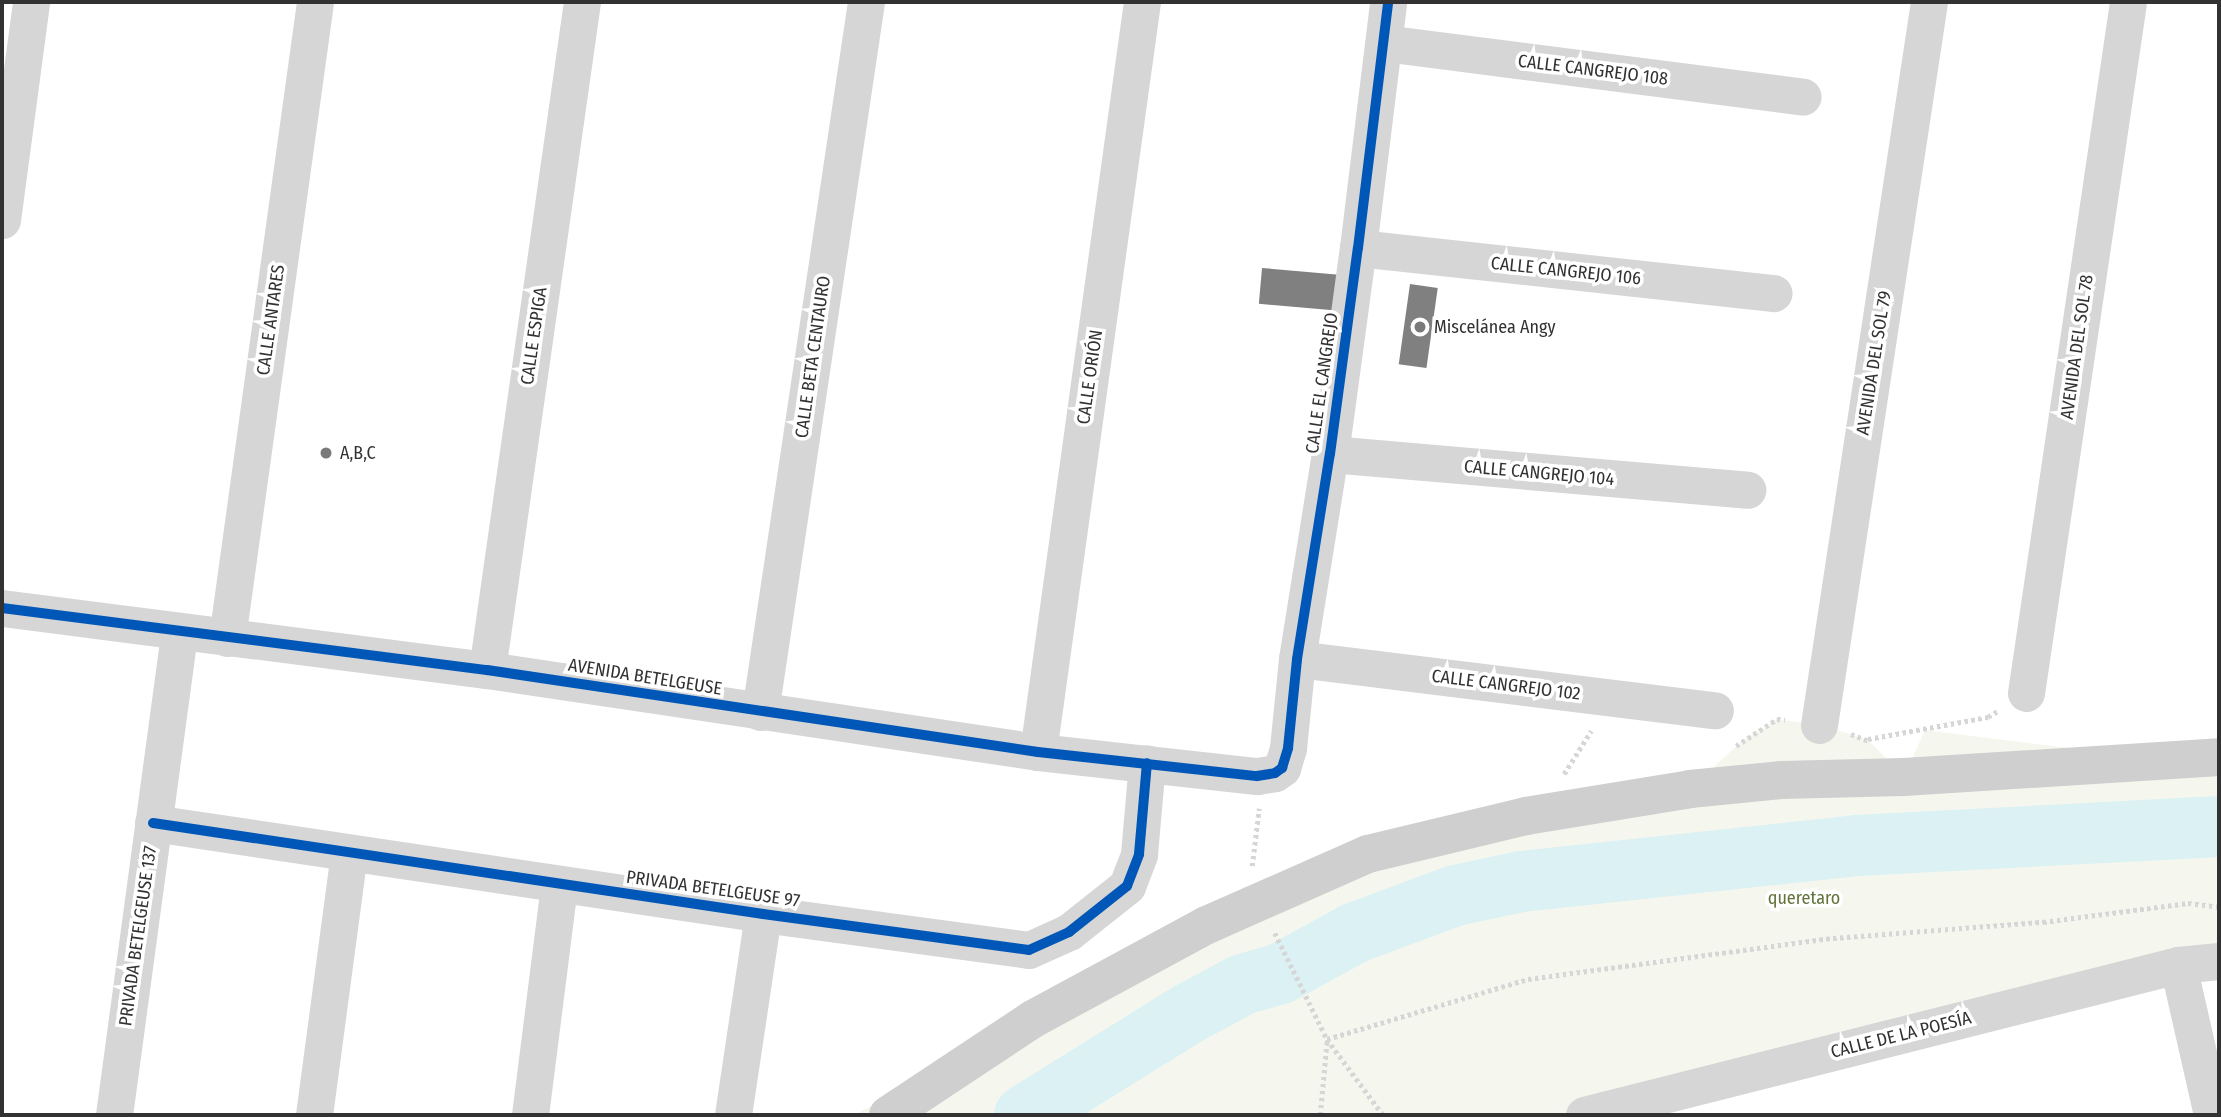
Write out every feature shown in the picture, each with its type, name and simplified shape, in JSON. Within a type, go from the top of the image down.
[{"type":"main road","points":[[888,1115],[1033,1019],[1207,925],[1267,917],[1368,854],[1526,816],[1690,789],[1781,780],[1904,777],[2219,757]]},
{"type":"street","points":[[2,220],[31,2]]},
{"type":"street","name":"CALLE ANTARES","points":[[227,638],[315,2]]},
{"type":"street","name":"CALLE ESPIGA","points":[[487,670],[582,2]]},
{"type":"street","name":"CALLE BETA CENTAURO","points":[[760,712],[866,2]]},
{"type":"street","name":"CALLE ORIÓN","points":[[1038,752],[1142,2]]},
{"type":"street","name":"CALLE EL CANGREJO","points":[[1269,772],[1288,748],[1297,659],[1330,454],[1358,248],[1388,2]]},
{"type":"street","name":"AVENIDA DEL SOL 79","points":[[1819,725],[1929,2]]},
{"type":"street","name":"AVENIDA DEL SOL 78","points":[[2026,693],[2128,2]]},
{"type":"street","name":"CALLE CANGREJO 108","points":[[1384,43],[1803,97]]},
{"type":"street","name":"CALLE CANGREJO 106","points":[[1358,248],[1774,293]]},
{"type":"street","name":"CALLE CANGREJO 104","points":[[1330,454],[1747,490]]},
{"type":"street","name":"AVENIDA BETELGEUSE","points":[[2,608],[487,670],[1038,752],[1269,772]]},
{"type":"street","name":"PRIVADA BETELGEUSE 137","points":[[114,1115],[179,632]]},
{"type":"street","name":"CALLE CANGREJO 102","points":[[1297,659],[1715,710]]},
{"type":"street","name":"PRIVADA BETELGEUSE 97","points":[[152,823],[559,885],[1029,950],[1069,932],[1127,886],[1139,854],[1147,763]]},
{"type":"street","points":[[314,1115],[349,854]]},
{"type":"street","points":[[530,1115],[559,885]]},
{"type":"street","name":"PRIVADA BETELGEUSE 97","points":[[733,1115],[763,914]]},
{"type":"street","name":"CALLE DE LA POESÍA","points":[[1584,1115],[2178,965],[2219,961]]},
{"type":"street","points":[[2178,965],[2212,1115]]},
{"type":"path","points":[[1867,739],[1988,717],[2026,693]]},
{"type":"path","points":[[1526,816],[1559,782],[1592,729],[1626,700]]},
{"type":"path","points":[[1269,772],[1260,803],[1251,862],[1267,917],[1326,1039],[1383,1115]]},
{"type":"path","points":[[1326,1039],[1528,979],[1833,938],[2043,922],[2188,903],[2219,907]]},
{"type":"path","points":[[1320,1115],[1326,1039]]},
{"type":"green space","name":"queretaro","points":[[1777,719],[1819,725],[1867,739],[1904,776],[1925,730],[2219,767],[2219,969],[1584,1115],[853,1115],[991,1048],[1259,903],[1690,789],[1742,741]]},
{"type":"building","points":[[1262,268],[1348,275],[1345,311],[1259,304]]},
{"type":"building","name":"Miscelánea Angy","points":[[1410,284],[1438,288],[1426,368],[1399,364]]},
{"type":"waterway","points":[[1024,1115],[1188,1013],[1242,984],[1280,973],[1355,932],[1455,895],[1521,881],[1856,845],[2219,826]]},
{"type":"cycle path","points":[[2,608],[487,670],[1038,752],[1257,776],[1275,773],[1282,768],[1288,748],[1297,659],[1330,454],[1358,248],[1388,2]]},
{"type":"cycle path","points":[[153,823],[763,914],[1029,950],[1069,932],[1127,886],[1139,854],[1147,763]]},
{"type":"place","name":"Miscelánea Angy","points":[[1420,327]]},
{"type":"place","name":"A,B,C","points":[[326,453]]}]
